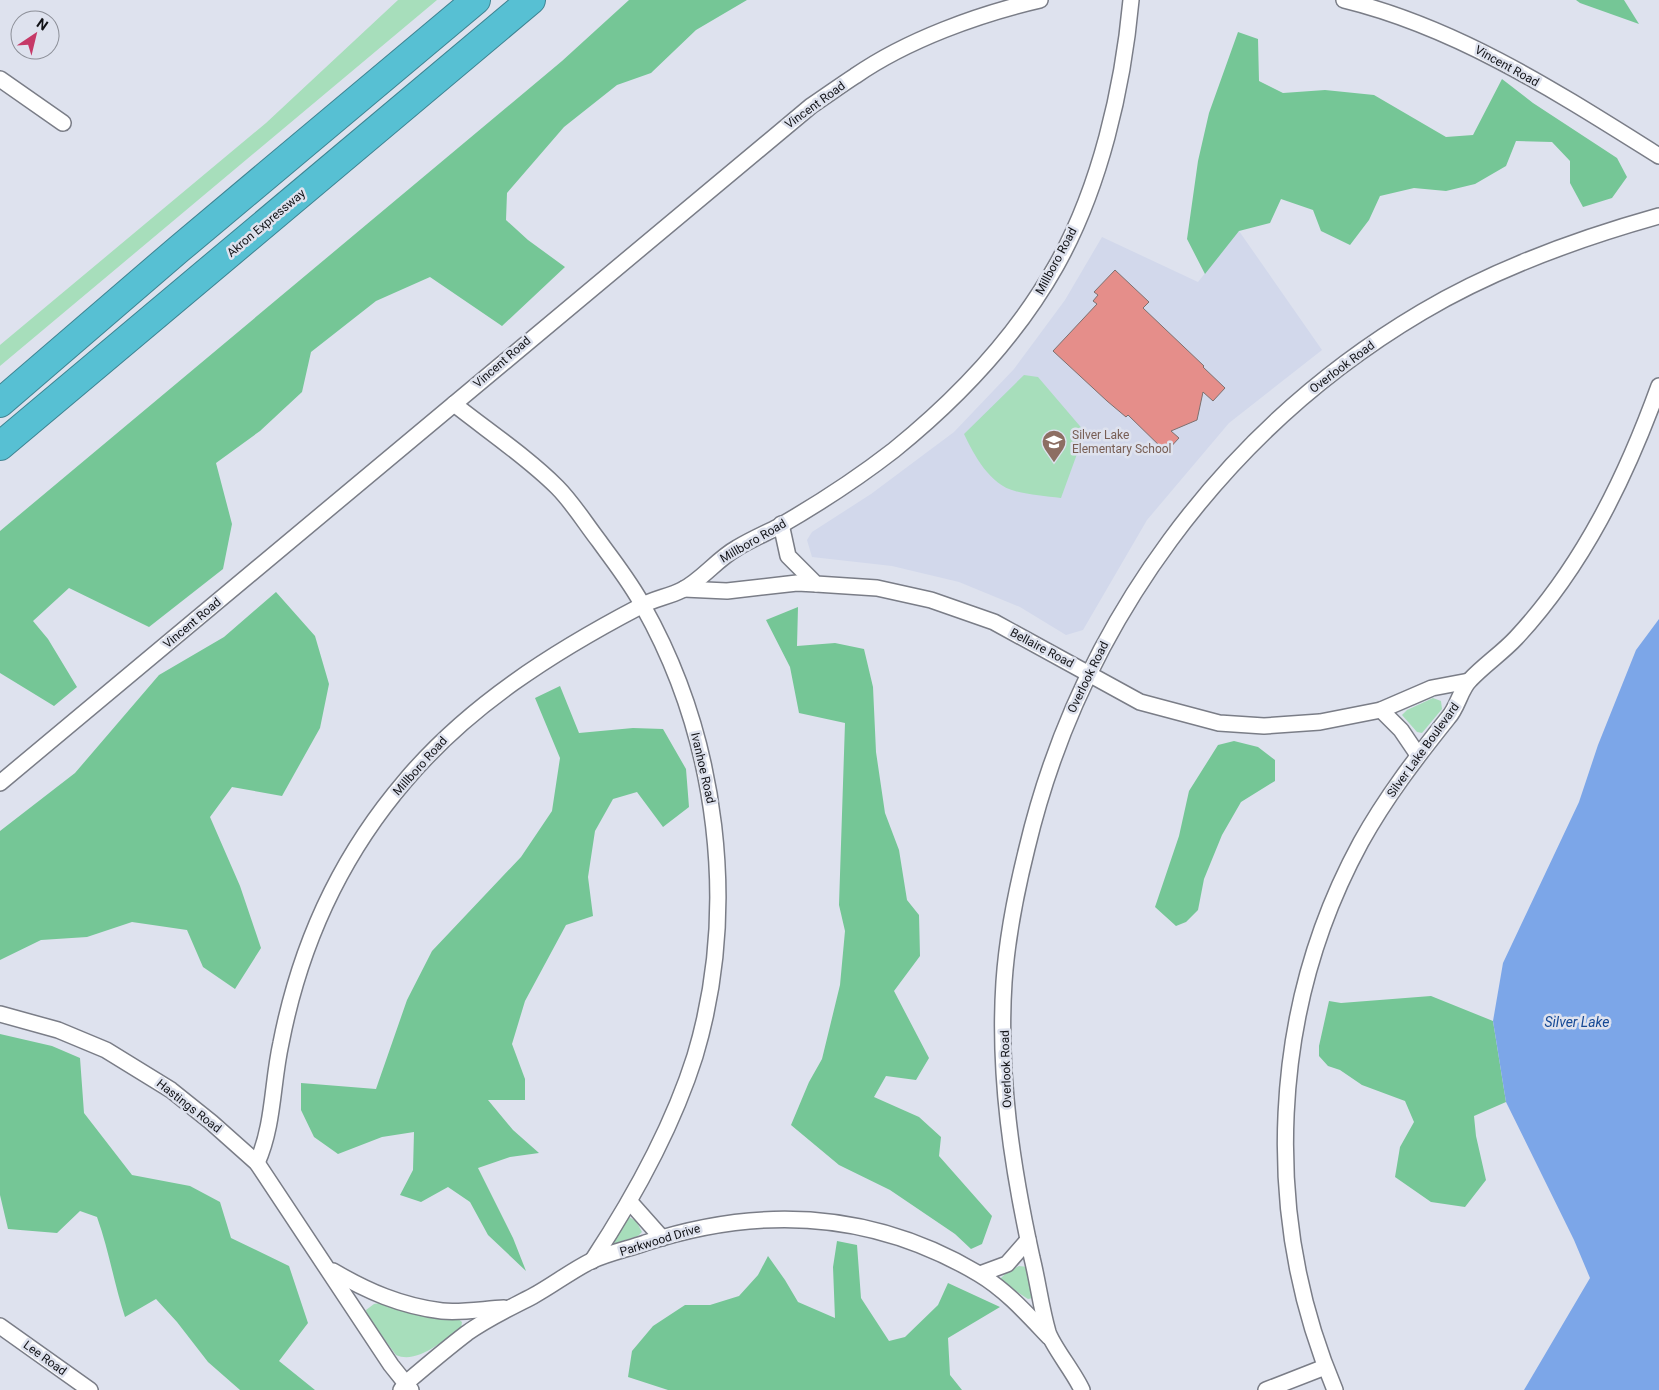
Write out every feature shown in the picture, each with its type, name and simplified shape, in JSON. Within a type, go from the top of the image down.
[{"type":"highway","points":[[0,403],[179,249],[476,0]]},
{"type":"highway","name":"Akron Expressway","points":[[0,446],[531,0]]},
{"type":"street","name":"Vincent Road","points":[[0,783],[512,354],[822,98],[856,75],[919,42],[960,24],[1040,0]]},
{"type":"street","name":"Millboro Road","points":[[257,1163],[269,1130],[279,1052],[298,972],[322,910],[339,876],[366,832],[404,781],[430,753],[489,700],[552,657],[642,604],[684,589],[726,554],[781,524],[863,472],[926,423],[990,360],[1029,310],[1056,266],[1085,202],[1115,104],[1127,43],[1131,0]]},
{"type":"street","name":"Vincent Road","points":[[1344,0],[1410,20],[1466,44],[1505,64],[1659,156]]},
{"type":"street","points":[[0,78],[63,123]]},
{"type":"street","name":"Overlook Road","points":[[1083,1389],[1050,1337],[1028,1240],[1013,1162],[1004,1088],[1004,982],[1019,882],[1034,815],[1054,751],[1088,673],[1122,611],[1171,537],[1203,497],[1246,450],[1293,405],[1361,351],[1424,310],[1528,260],[1659,216]]},
{"type":"street","points":[[1641,222],[1659,226]]},
{"type":"street","name":"Silver Lake Boulevard","points":[[1335,1390],[1325,1367],[1302,1288],[1290,1222],[1285,1136],[1290,1063],[1306,983],[1328,915],[1341,884],[1378,814],[1418,755],[1452,714],[1468,681],[1516,637],[1541,608],[1579,554],[1608,506],[1630,461],[1659,386]]},
{"type":"street","name":"Ivanhoe Road","points":[[454,404],[557,487],[642,604],[670,658],[701,754],[716,837],[718,896],[715,945],[706,1005],[696,1053],[688,1078],[662,1138],[630,1202],[592,1261]]},
{"type":"street","points":[[781,524],[788,556],[816,584]]},
{"type":"street","name":"Bellaire Road","points":[[684,589],[727,591],[797,583],[877,588],[931,600],[994,622],[1140,702],[1219,724],[1297,725],[1381,710],[1432,688],[1468,681]]},
{"type":"street","points":[[1381,710],[1402,730],[1418,755]]},
{"type":"street","name":"Hastings Road","points":[[0,1014],[58,1030],[129,1062],[184,1101],[257,1163],[406,1388]]},
{"type":"street","points":[[630,1202],[662,1238]]},
{"type":"street","name":"Parkwood Drive","points":[[406,1388],[468,1333],[505,1308],[532,1296],[592,1261],[698,1227],[734,1221],[785,1218],[816,1219],[885,1232],[922,1246],[980,1274],[1011,1297],[1050,1337]]},
{"type":"street","points":[[980,1274],[1007,1264],[1028,1240]]},
{"type":"street","name":"Hastings Road","points":[[325,1266],[364,1290],[396,1302],[443,1311],[505,1308]]},
{"type":"street","name":"Lee Road","points":[[0,1326],[76,1385],[90,1390]]},
{"type":"street","points":[[1266,1390],[1325,1367]]},
{"type":"shaded area","name":"Silver Lake Elementary School","points":[[1239,231],[1322,350],[1229,423],[1147,520],[1083,630],[1066,635],[1020,607],[959,582],[892,566],[812,557],[807,540],[812,532],[871,494],[954,432],[1014,369],[1065,300],[1102,237],[1198,282]]},
{"type":"green space","points":[[398,0],[437,0],[0,366],[0,345],[266,123]]},
{"type":"green space","points":[[629,0],[747,0],[696,30],[651,73],[617,85],[564,127],[507,193],[506,220],[528,240],[565,267],[502,326],[430,277],[376,301],[311,352],[302,392],[260,431],[216,463],[232,524],[223,569],[149,627],[69,588],[33,621],[48,639],[77,687],[54,706],[0,673],[0,531],[562,61]]},
{"type":"green space","points":[[1576,0],[1624,0],[1639,24],[1580,3]]},
{"type":"green space","points":[[1238,32],[1258,39],[1259,81],[1283,93],[1325,90],[1374,95],[1446,137],[1473,135],[1502,79],[1533,103],[1617,158],[1627,177],[1612,198],[1583,207],[1570,183],[1570,161],[1552,142],[1516,141],[1506,166],[1475,184],[1446,191],[1414,188],[1380,196],[1369,220],[1350,245],[1321,231],[1313,210],[1281,199],[1270,223],[1239,231],[1205,274],[1187,239],[1198,161],[1209,113]]},
{"type":"green space","points":[[1024,375],[1038,377],[1085,432],[1061,498],[1020,492],[1006,488],[998,483],[978,460],[964,434]]},
{"type":"green space","points":[[276,592],[315,636],[329,684],[320,728],[282,796],[232,787],[210,817],[240,886],[261,948],[235,989],[203,967],[187,930],[132,922],[87,937],[41,940],[0,960],[0,831],[75,773],[159,675],[224,637]]},
{"type":"green space","points":[[798,607],[797,646],[835,643],[864,649],[873,687],[876,752],[885,813],[899,850],[907,900],[919,915],[920,956],[894,991],[929,1058],[916,1080],[886,1076],[874,1097],[919,1117],[941,1137],[939,1156],[992,1216],[982,1244],[971,1249],[955,1234],[890,1190],[839,1165],[791,1125],[809,1082],[822,1059],[840,985],[845,931],[839,905],[845,723],[799,713],[790,667],[766,620]]},
{"type":"green space","points":[[560,686],[579,733],[633,728],[663,729],[686,769],[689,807],[663,827],[637,792],[613,799],[595,831],[588,877],[593,916],[566,925],[525,1001],[512,1044],[525,1079],[525,1100],[488,1100],[513,1130],[539,1153],[510,1157],[478,1168],[513,1238],[526,1271],[488,1235],[470,1202],[448,1187],[421,1202],[400,1195],[413,1170],[414,1132],[382,1137],[338,1154],[314,1137],[301,1110],[301,1083],[376,1089],[407,1000],[432,951],[521,857],[552,811],[560,758],[535,698]]},
{"type":"green space","points":[[1433,698],[1441,701],[1442,709],[1422,733],[1417,732],[1402,715],[1407,710]]},
{"type":"green space","points":[[1234,741],[1258,747],[1275,760],[1275,781],[1241,802],[1222,835],[1204,879],[1198,910],[1186,922],[1176,926],[1155,907],[1179,836],[1189,791],[1218,745]]},
{"type":"green space","points":[[1431,996],[1493,1021],[1506,1102],[1474,1116],[1476,1136],[1486,1180],[1465,1207],[1431,1202],[1395,1177],[1400,1147],[1414,1122],[1405,1101],[1362,1085],[1340,1070],[1328,1066],[1319,1056],[1319,1046],[1329,1001],[1341,1003]]},
{"type":"green space","points":[[0,1034],[52,1046],[80,1058],[84,1113],[132,1175],[190,1186],[220,1202],[231,1238],[289,1266],[308,1323],[279,1361],[315,1390],[240,1390],[208,1362],[177,1322],[156,1299],[125,1317],[97,1217],[80,1211],[57,1233],[8,1229],[0,1195]]},
{"type":"green space","points":[[629,1217],[636,1221],[642,1232],[638,1236],[612,1244],[612,1239]]},
{"type":"green space","points":[[837,1241],[857,1245],[861,1298],[889,1341],[905,1337],[938,1305],[948,1283],[1000,1307],[948,1338],[950,1375],[962,1390],[668,1390],[628,1377],[632,1351],[653,1326],[685,1305],[710,1305],[739,1296],[758,1275],[768,1256],[798,1302],[835,1318],[833,1267]]},
{"type":"green space","points":[[1019,1266],[1028,1267],[1033,1298],[1028,1299],[999,1280],[1007,1272]]},
{"type":"green space","points":[[380,1303],[413,1312],[457,1318],[462,1322],[461,1328],[422,1354],[413,1357],[396,1355],[367,1316],[366,1310],[374,1304]]},
{"type":"water","name":"Silver Lake","points":[[1659,619],[1659,1390],[1524,1390],[1590,1278],[1574,1240],[1506,1102],[1493,1021],[1503,963],[1579,802],[1598,745],[1636,650]]},
{"type":"building","points":[[1115,270],[1149,302],[1143,308],[1225,388],[1213,401],[1203,392],[1197,420],[1171,431],[1179,438],[1166,452],[1128,415],[1126,417],[1107,401],[1053,351],[1097,304],[1093,301],[1098,295],[1094,292]]},
{"type":"place","name":"Silver Lake Elementary School","points":[[1054,463]]}]
